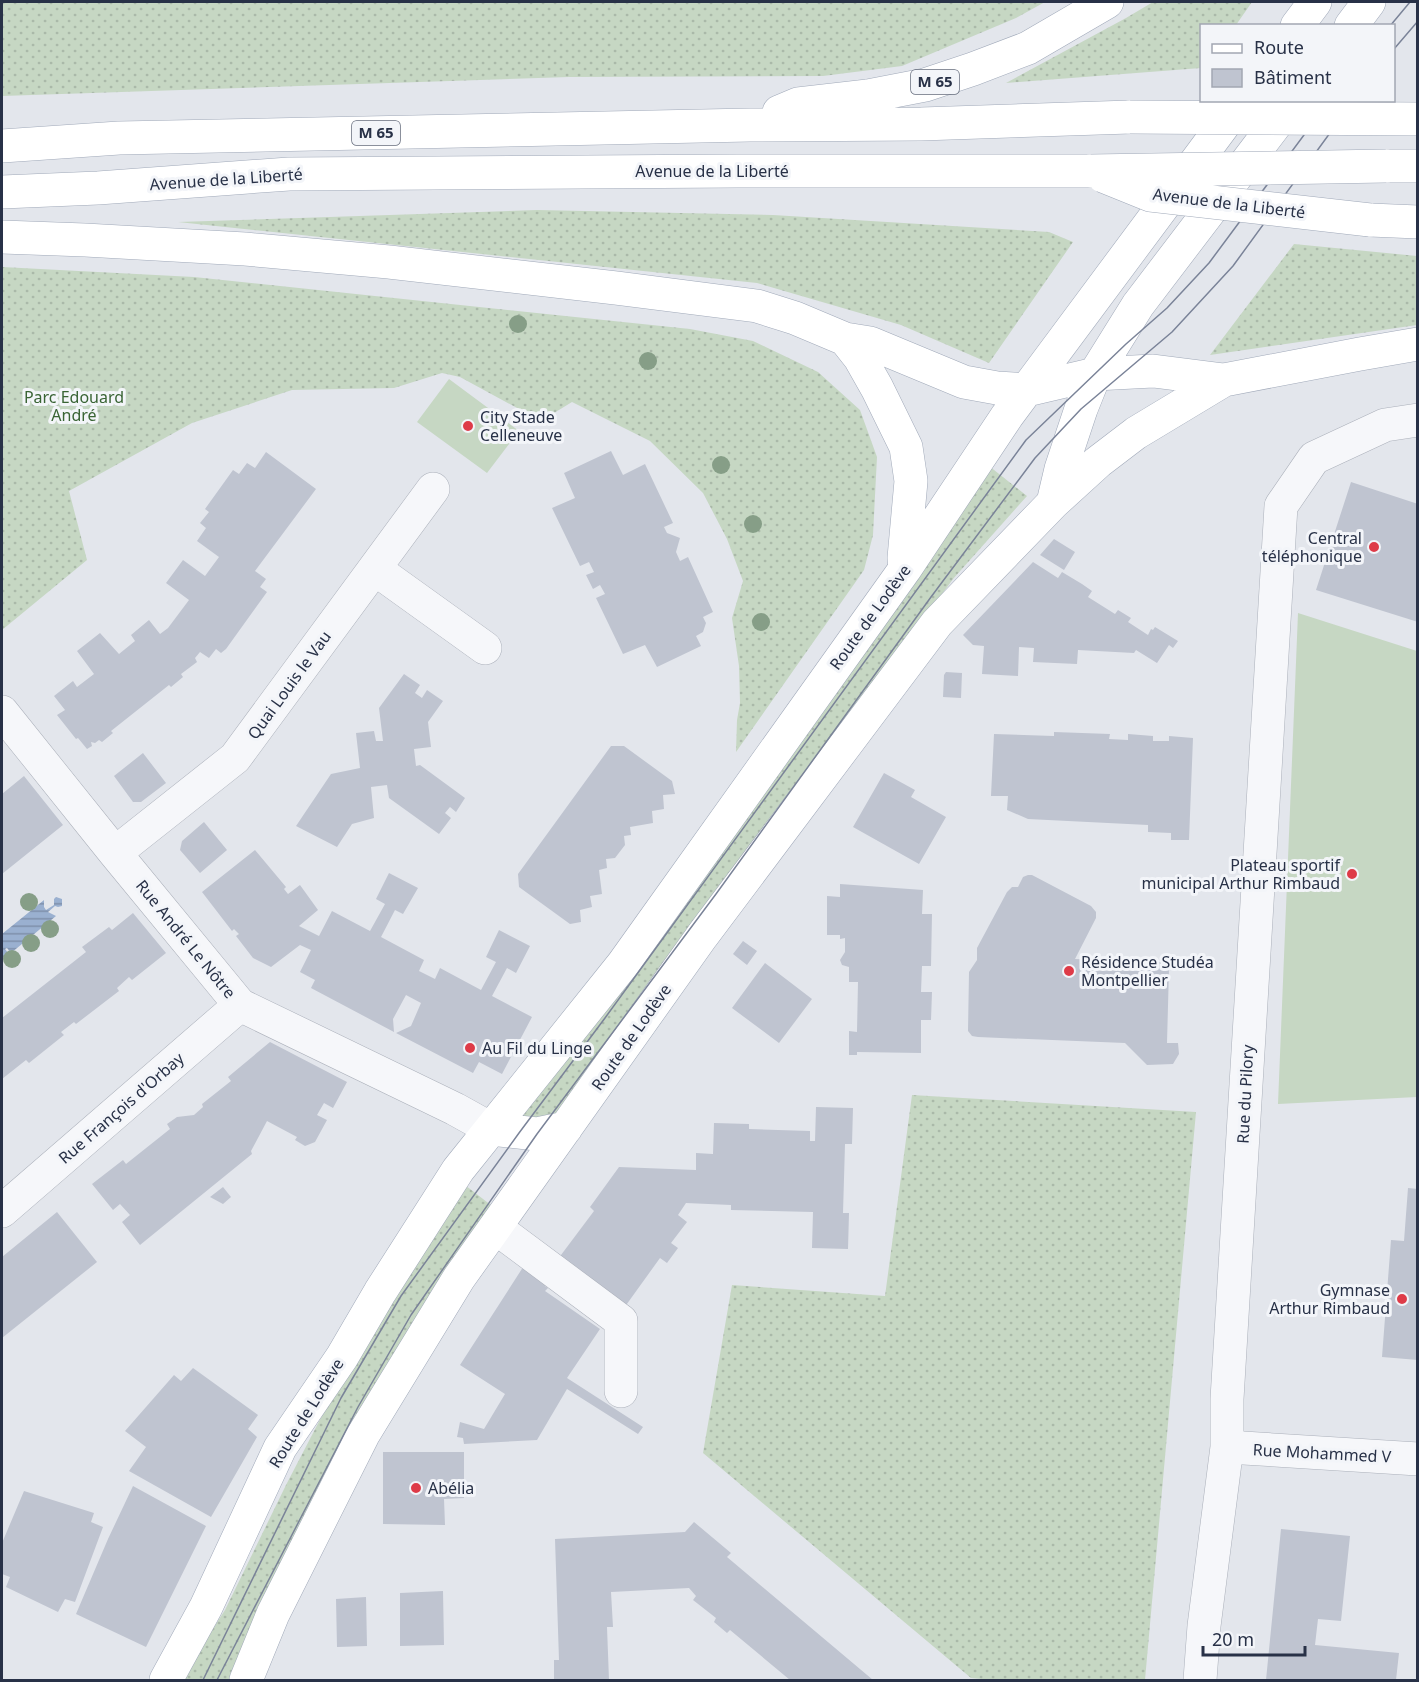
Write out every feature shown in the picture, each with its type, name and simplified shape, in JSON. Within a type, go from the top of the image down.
[{"type":"main road","name":"M 65","points":[[750,125],[798,104],[868,96],[925,85],[973,69],[1028,48],[1107,2]]},
{"type":"main road","points":[[1298,24],[1315,2]]},
{"type":"main road","points":[[1352,24],[1369,2]]},
{"type":"main road","name":"Route de Lodève","points":[[166,1680],[206,1607],[280,1448],[342,1357],[380,1292],[458,1170],[623,964],[905,569],[1007,416],[1241,102]]},
{"type":"main road","points":[[1053,503],[1061,469],[1095,374],[1138,305],[1292,102]]},
{"type":"main road","name":"M 65","points":[[2,146],[119,138],[750,125],[921,124],[1130,117],[1418,119]]},
{"type":"main road","points":[[1090,171],[1402,166]]},
{"type":"main road","name":"Avenue de la Liberté","points":[[2,192],[98,188],[289,174],[1090,171],[1150,195],[1370,220],[1418,222]]},
{"type":"main road","points":[[1142,236],[1122,330],[1126,345],[1138,360],[1153,371]]},
{"type":"main road","points":[[2,237],[256,250],[388,262],[757,306],[795,318],[844,339],[870,343],[964,382],[997,388],[1027,390],[1095,374],[1153,371],[1224,380],[1418,344]]},
{"type":"main road","points":[[844,339],[860,358],[906,447],[911,481],[905,569]]},
{"type":"main road","name":"Route de Lodève","points":[[246,1680],[273,1614],[363,1435],[459,1278],[702,936],[937,623],[1053,503],[1098,462],[1136,433],[1224,380]]},
{"type":"main road","points":[[491,1129],[537,1134],[566,1128]]},
{"type":"street","name":"Rue du Pilory","points":[[1200,1680],[1204,1626],[1227,1447],[1227,1387],[1281,506],[1314,458],[1385,424],[1418,420]]},
{"type":"street","name":"Quai Louis le Vau","points":[[115,853],[235,758],[433,489]]},
{"type":"street","points":[[375,569],[485,648]]},
{"type":"street","name":"Rue André Le Nôtre","points":[[2,712],[240,1005],[491,1129]]},
{"type":"street","name":"Rue François d'Orbay","points":[[2,1211],[240,1005]]},
{"type":"street","points":[[496,1228],[621,1321],[621,1391]]},
{"type":"street","name":"Rue Mohammed V","points":[[1227,1447],[1418,1459]]},
{"type":"green space","points":[[2,2],[1045,2],[1016,18],[902,66],[823,76],[569,77],[2,96]]},
{"type":"green space","points":[[1153,2],[1252,2],[1237,24],[1200,24],[1200,68],[1006,83]]},
{"type":"green space","points":[[537,210],[773,215],[1049,232],[1073,242],[989,363],[901,325],[757,283],[178,222]]},
{"type":"green space","points":[[1294,244],[1417,256],[1417,325],[1210,355]]},
{"type":"green space","name":"Parc Edouard André","points":[[2,267],[194,277],[690,329],[753,341],[818,372],[860,410],[877,457],[873,535],[864,570],[736,752],[740,703],[739,666],[732,618],[743,581],[727,539],[703,493],[650,441],[572,402],[541,421],[460,377],[442,373],[394,388],[292,390],[192,423],[69,491],[87,560],[2,630]]},
{"type":"green space","name":"City Stade Celleneuve","points":[[449,379],[519,431],[487,473],[417,422]]},
{"type":"green space","points":[[984,462],[1027,496],[953,579],[561,1115],[514,1123]]},
{"type":"green space","name":"Plateau sportif municipal Arthur Rimbaud","points":[[1298,613],[1417,651],[1417,1097],[1278,1104]]},
{"type":"green space","points":[[912,1095],[1196,1112],[1145,1680],[971,1678],[703,1453],[732,1285],[885,1296]]},
{"type":"green space","points":[[461,1182],[496,1209],[235,1680],[180,1680],[225,1610],[351,1360]]},
{"type":"water","points":[[56,897],[62,899],[62,906],[55,906],[48,912],[56,916],[11,953],[7,948],[5,949],[9,954],[2,960],[2,934],[44,900],[46,910],[54,905]]},
{"type":"building","points":[[611,451],[623,475],[645,464],[673,523],[664,527],[667,533],[680,538],[676,552],[680,561],[688,557],[713,612],[703,617],[706,623],[703,632],[696,636],[701,646],[657,667],[645,645],[623,654],[596,598],[605,594],[600,585],[593,589],[586,575],[594,572],[589,562],[580,566],[552,508],[575,498],[564,473]]},
{"type":"building","points":[[266,452],[316,489],[255,571],[266,579],[260,587],[267,592],[226,649],[221,653],[216,649],[209,658],[200,652],[195,658],[197,662],[181,674],[183,677],[171,687],[169,685],[111,731],[113,733],[102,742],[99,740],[95,743],[91,742],[92,746],[87,749],[57,715],[65,710],[54,696],[73,681],[77,687],[94,674],[77,651],[100,633],[119,654],[135,641],[131,635],[149,620],[160,634],[168,628],[189,600],[166,583],[183,560],[205,576],[219,557],[197,541],[206,528],[200,523],[209,512],[205,509],[233,470],[239,474],[247,463],[255,468]]},
{"type":"building","name":"Central téléphonique","points":[[1351,482],[1418,504],[1418,622],[1316,590]]},
{"type":"building","points":[[1054,539],[1075,552],[1064,570],[1040,555]]},
{"type":"building","points":[[1033,562],[1058,578],[1062,572],[1082,584],[1092,591],[1088,597],[1115,614],[1118,610],[1131,618],[1128,622],[1148,635],[1155,627],[1178,641],[1173,648],[1169,645],[1157,663],[1136,650],[1134,653],[1078,650],[1077,664],[1033,662],[1034,648],[1019,647],[1018,676],[982,674],[984,646],[973,645],[963,635]]},
{"type":"building","points":[[946,672],[962,673],[961,698],[943,697]]},
{"type":"building","points":[[404,674],[420,685],[415,693],[422,698],[427,690],[443,701],[428,722],[431,747],[414,749],[416,766],[420,765],[465,798],[456,812],[450,807],[445,813],[451,818],[439,834],[389,798],[387,785],[371,787],[374,818],[352,824],[337,847],[296,826],[331,774],[360,768],[356,733],[374,731],[376,741],[383,741],[379,708]]},
{"type":"building","points":[[1054,732],[1110,734],[1109,739],[1128,740],[1128,734],[1153,736],[1153,741],[1169,741],[1169,736],[1193,738],[1189,840],[1171,840],[1171,833],[1148,832],[1148,825],[1028,819],[1007,810],[1008,796],[991,796],[994,734],[1054,736]]},
{"type":"building","points":[[611,746],[624,746],[672,781],[675,794],[663,795],[664,809],[652,811],[653,823],[630,827],[631,835],[624,836],[625,845],[615,858],[606,859],[607,868],[599,870],[602,894],[590,896],[592,907],[580,910],[581,922],[570,924],[519,887],[518,874]]},
{"type":"building","points":[[143,753],[166,783],[141,802],[133,802],[114,776]]},
{"type":"building","points":[[884,773],[915,790],[911,797],[946,817],[919,864],[853,827]]},
{"type":"building","points":[[24,776],[63,825],[2,874],[2,794]]},
{"type":"building","points":[[204,822],[227,850],[200,873],[180,850],[182,841]]},
{"type":"building","points":[[255,850],[286,887],[284,889],[288,894],[300,885],[318,910],[299,926],[319,936],[332,911],[370,931],[385,904],[376,899],[389,873],[418,888],[403,914],[395,910],[381,937],[424,960],[419,971],[435,979],[440,968],[481,990],[496,962],[486,957],[499,930],[530,946],[516,973],[507,968],[492,996],[532,1017],[502,1074],[479,1062],[473,1073],[396,1033],[411,1026],[421,1003],[406,995],[393,1019],[394,1032],[311,988],[315,980],[300,972],[311,950],[300,945],[271,967],[253,958],[236,936],[239,934],[234,929],[232,931],[202,892]]},
{"type":"building","name":"Résidence Studéa Montpellier","points":[[1028,875],[1091,906],[1096,912],[1096,918],[1075,959],[1160,962],[1169,969],[1167,1043],[1178,1043],[1179,1054],[1173,1064],[1147,1065],[1125,1043],[978,1037],[972,1036],[968,1031],[969,972],[977,960],[977,948],[1007,892],[1012,887],[1018,887],[1023,877]]},
{"type":"building","points":[[840,884],[923,890],[922,914],[932,914],[931,966],[922,966],[921,992],[932,992],[931,1020],[921,1020],[921,1053],[857,1052],[857,1055],[849,1055],[849,1031],[857,1032],[858,982],[849,982],[849,967],[842,965],[840,960],[845,952],[845,938],[840,939],[840,935],[827,935],[827,896],[840,897]]},
{"type":"building","points":[[133,913],[166,953],[132,980],[129,977],[117,988],[119,991],[76,1024],[74,1022],[61,1032],[64,1035],[29,1063],[26,1060],[2,1079],[2,1018],[86,952],[82,947],[109,927],[112,930]]},
{"type":"building","points":[[743,941],[757,951],[747,965],[733,954]]},
{"type":"building","points":[[765,963],[812,999],[779,1043],[732,1008]]},
{"type":"building","points":[[270,1042],[347,1082],[333,1108],[324,1103],[317,1115],[327,1120],[315,1142],[305,1146],[295,1140],[297,1137],[267,1121],[251,1151],[252,1154],[140,1245],[122,1222],[130,1215],[120,1204],[113,1210],[92,1184],[123,1160],[126,1164],[170,1129],[167,1124],[177,1117],[194,1115],[203,1107],[202,1104],[231,1081],[228,1077]]},
{"type":"building","points":[[816,1107],[853,1108],[852,1144],[845,1144],[843,1213],[849,1213],[848,1249],[812,1248],[813,1212],[731,1210],[731,1205],[686,1203],[678,1215],[687,1222],[671,1243],[678,1248],[667,1263],[660,1258],[624,1308],[558,1259],[594,1211],[590,1207],[619,1167],[696,1170],[696,1153],[713,1154],[714,1123],[749,1124],[749,1129],[810,1131],[810,1141],[815,1141]]},
{"type":"building","points":[[223,1187],[231,1197],[223,1204],[210,1197]]},
{"type":"building","name":"Gymnase Arthur Rimbaud","points":[[1408,1188],[1418,1189],[1418,1360],[1382,1357],[1391,1240],[1404,1241]]},
{"type":"building","points":[[57,1212],[97,1262],[2,1338],[2,1257]]},
{"type":"building","points":[[527,1261],[549,1279],[545,1286],[548,1288],[545,1291],[600,1329],[567,1378],[643,1427],[638,1434],[567,1389],[537,1440],[464,1444],[463,1438],[457,1437],[460,1422],[484,1429],[505,1394],[460,1365]]},
{"type":"building","points":[[193,1368],[258,1415],[248,1429],[257,1437],[211,1517],[129,1471],[146,1447],[125,1431],[174,1375],[181,1381]]},
{"type":"building","points":[[383,1452],[464,1452],[464,1498],[444,1499],[445,1525],[383,1524]]},
{"type":"building","points":[[133,1486],[206,1526],[146,1647],[76,1614]]},
{"type":"building","points":[[24,1491],[94,1513],[91,1522],[103,1527],[75,1602],[65,1599],[58,1612],[6,1587],[10,1577],[2,1574],[2,1543]]},
{"type":"building","points":[[694,1522],[731,1553],[727,1557],[873,1680],[790,1680],[730,1630],[727,1633],[714,1622],[716,1618],[693,1600],[696,1596],[689,1588],[611,1592],[613,1627],[607,1627],[609,1680],[554,1680],[554,1660],[559,1660],[555,1539],[685,1532]]},
{"type":"building","points":[[1281,1529],[1350,1536],[1341,1621],[1318,1619],[1315,1645],[1399,1653],[1396,1680],[1266,1680]]},
{"type":"building","points":[[443,1591],[444,1645],[400,1646],[400,1593]]},
{"type":"building","points":[[366,1597],[367,1646],[337,1647],[336,1599]]},
{"type":"tram line","points":[[1392,24],[1410,2]]},
{"type":"tram line","points":[[1395,48],[1418,21]]},
{"type":"tram line","points":[[203,1680],[341,1398],[401,1296],[1026,440],[1167,308],[1209,263],[1329,102]]},
{"type":"tram line","points":[[217,1680],[358,1407],[411,1315],[537,1134],[1035,458],[1081,409],[1172,332],[1233,266],[1353,102]]},
{"type":"place","name":"City Stade Celleneuve","points":[[468,426]]},
{"type":"place","name":"Central téléphonique","points":[[1374,547]]},
{"type":"place","name":"Plateau sportif municipal Arthur Rimbaud","points":[[1352,874]]},
{"type":"place","name":"Résidence Studéa Montpellier","points":[[1069,971]]},
{"type":"place","name":"Au Fil du Linge","points":[[470,1048]]},
{"type":"place","name":"Gymnase Arthur Rimbaud","points":[[1402,1299]]},
{"type":"place","name":"Abélia","points":[[416,1488]]}]
